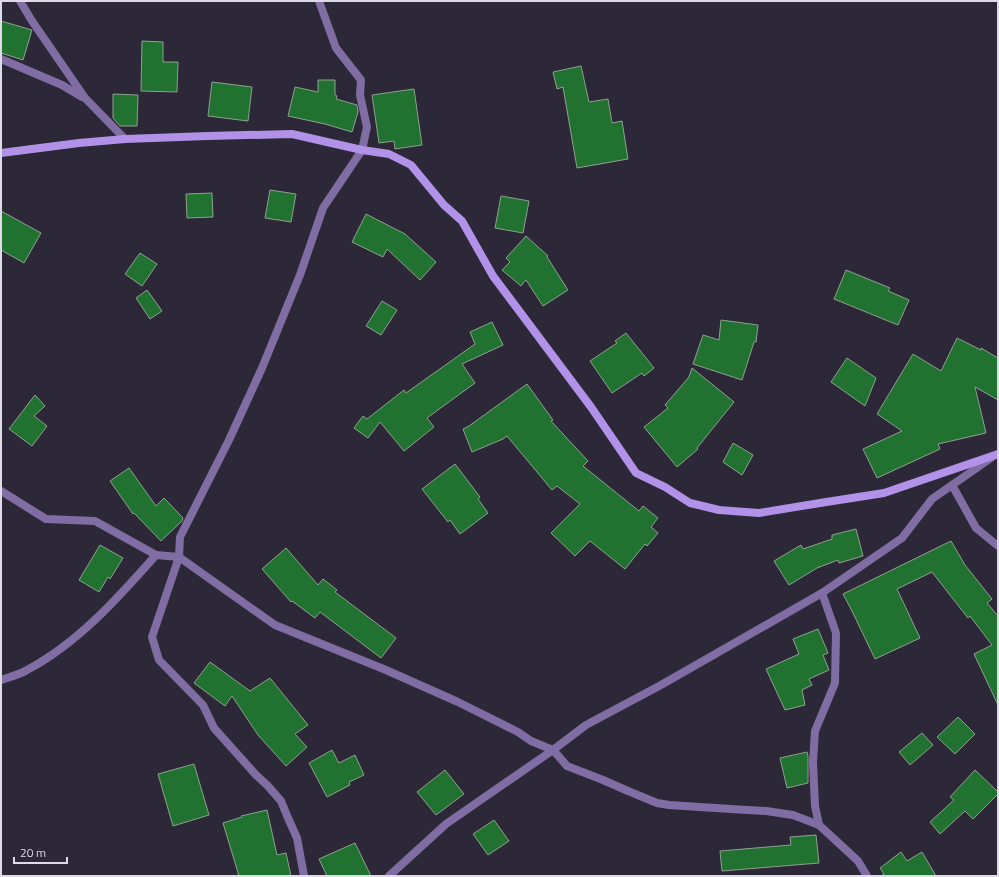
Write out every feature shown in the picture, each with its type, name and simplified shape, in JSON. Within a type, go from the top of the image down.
[{"type":"main road","points":[[1,153],[125,139],[292,134],[362,150],[389,154],[411,165],[444,205],[462,221],[494,276],[591,407],[636,473],[664,487],[690,504],[719,510],[759,513],[884,493],[997,454]]},
{"type":"street","points":[[20,1],[85,98],[125,139]]},
{"type":"street","points":[[304,876],[297,838],[281,801],[214,728],[203,705],[159,660],[152,637],[179,557],[180,537],[229,440],[262,368],[300,275],[323,208],[362,150],[367,127],[360,95],[361,80],[336,48],[319,1]]},
{"type":"street","points":[[1,59],[62,85],[85,98]]},
{"type":"street","points":[[389,876],[446,824],[553,750],[586,725],[667,682],[822,593],[902,538],[932,499],[997,454]]},
{"type":"street","points":[[952,485],[976,528],[998,546]]},
{"type":"street","points":[[1,491],[46,519],[95,521],[156,555],[179,557],[275,625],[386,670],[458,702],[518,732],[531,742],[553,750],[567,766],[657,803],[715,808],[766,810],[793,815],[820,825],[858,861],[867,876]]},
{"type":"street","points":[[1,680],[26,671],[52,656],[78,636],[124,591],[156,555]]},
{"type":"street","points":[[820,825],[815,806],[813,762],[815,732],[835,683],[836,633],[822,593]]},
{"type":"building","points":[[1,21],[32,30],[23,60],[1,53]]},
{"type":"building","points":[[142,41],[163,42],[163,62],[178,62],[177,92],[141,91]]},
{"type":"building","points":[[581,66],[589,102],[608,99],[612,123],[622,121],[628,159],[577,168],[563,87],[557,89],[553,72]]},
{"type":"building","points":[[318,80],[335,80],[336,99],[357,105],[358,112],[352,132],[325,124],[288,116],[295,87],[318,92]]},
{"type":"building","points":[[212,82],[252,87],[248,121],[208,116]]},
{"type":"building","points":[[414,89],[422,145],[395,149],[394,141],[379,143],[372,95]]},
{"type":"building","points":[[113,94],[138,95],[137,126],[120,126],[113,118]]},
{"type":"building","points":[[270,190],[296,194],[291,222],[265,218]]},
{"type":"building","points":[[212,193],[213,217],[187,218],[186,194]]},
{"type":"building","points":[[501,196],[529,201],[523,233],[495,228]]},
{"type":"building","points":[[1,211],[41,233],[24,263],[1,250]]},
{"type":"building","points":[[366,214],[405,234],[436,262],[420,280],[387,249],[383,257],[352,242]]},
{"type":"building","points":[[526,236],[548,256],[547,257],[568,290],[543,306],[526,280],[521,286],[502,270],[510,262],[506,258]]},
{"type":"building","points":[[140,253],[157,264],[142,286],[125,274]]},
{"type":"building","points":[[846,270],[890,288],[888,291],[909,300],[898,325],[834,299]]},
{"type":"building","points":[[147,290],[162,311],[150,319],[136,298]]},
{"type":"building","points":[[382,301],[397,310],[381,335],[366,326]]},
{"type":"building","points":[[721,320],[758,325],[756,342],[754,342],[742,380],[693,364],[703,335],[719,340]]},
{"type":"building","points":[[492,322],[503,345],[462,364],[475,383],[427,418],[434,427],[404,451],[380,422],[368,438],[354,428],[363,416],[367,419],[404,390],[406,393],[475,344],[470,332]]},
{"type":"building","points":[[626,333],[654,368],[644,376],[642,373],[612,393],[590,361],[617,343],[615,341]]},
{"type":"building","points":[[957,338],[981,350],[981,348],[998,358],[998,400],[975,387],[986,433],[938,444],[940,449],[877,478],[863,449],[902,431],[877,414],[913,354],[941,371]]},
{"type":"building","points":[[847,358],[876,378],[865,406],[831,382]]},
{"type":"building","points":[[692,368],[734,402],[697,448],[698,449],[677,467],[644,427],[668,408],[665,405],[689,377]]},
{"type":"building","points":[[527,384],[553,420],[551,421],[588,461],[583,466],[639,511],[643,506],[658,518],[651,527],[658,533],[647,546],[645,544],[625,569],[590,541],[575,556],[551,533],[580,504],[557,486],[552,490],[507,436],[472,452],[463,429]]},
{"type":"building","points":[[35,395],[45,406],[34,416],[47,426],[32,446],[9,429]]},
{"type":"building","points":[[733,443],[753,455],[742,475],[723,462]]},
{"type":"building","points":[[455,464],[480,497],[478,499],[488,513],[460,534],[450,520],[448,522],[422,489]]},
{"type":"building","points":[[129,468],[156,506],[164,498],[183,518],[182,521],[161,541],[134,513],[133,514],[110,481]]},
{"type":"building","points":[[856,529],[863,556],[839,563],[838,560],[817,568],[789,585],[774,561],[801,545],[803,549],[832,539],[832,535]]},
{"type":"building","points":[[951,541],[965,565],[992,599],[987,603],[998,616],[998,705],[974,654],[992,645],[970,616],[968,618],[932,572],[897,589],[920,638],[875,659],[843,594]]},
{"type":"building","points":[[100,545],[123,558],[110,579],[108,577],[99,592],[79,580]]},
{"type":"building","points":[[286,548],[318,585],[323,579],[337,590],[335,592],[396,638],[381,658],[320,612],[315,618],[292,601],[291,602],[262,569]]},
{"type":"building","points":[[818,629],[828,653],[823,655],[829,670],[809,679],[812,685],[802,690],[805,705],[785,710],[766,669],[799,654],[793,639]]},
{"type":"building","points":[[210,662],[250,691],[270,678],[308,725],[295,734],[307,747],[286,766],[258,735],[232,696],[225,706],[194,683]]},
{"type":"building","points":[[958,717],[975,734],[955,754],[937,737]]},
{"type":"building","points":[[922,733],[933,745],[910,765],[899,752]]},
{"type":"building","points":[[332,750],[339,763],[355,755],[364,775],[349,782],[350,785],[327,797],[309,763]]},
{"type":"building","points":[[807,752],[808,783],[787,788],[780,758]]},
{"type":"building","points":[[194,764],[209,815],[173,826],[158,774]]},
{"type":"building","points":[[445,770],[464,794],[436,815],[417,792]]},
{"type":"building","points":[[975,770],[998,792],[998,794],[973,819],[965,811],[940,834],[930,822],[954,800],[950,797]]},
{"type":"building","points":[[267,810],[277,855],[286,853],[291,876],[239,876],[223,823],[242,817],[241,816]]},
{"type":"building","points":[[494,820],[509,841],[488,855],[473,834]]},
{"type":"building","points":[[816,835],[819,863],[722,871],[720,851],[791,845],[790,837]]},
{"type":"building","points":[[355,843],[371,876],[327,876],[319,859]]},
{"type":"building","points":[[901,852],[907,861],[922,852],[936,876],[881,876],[884,874],[880,868]]}]
